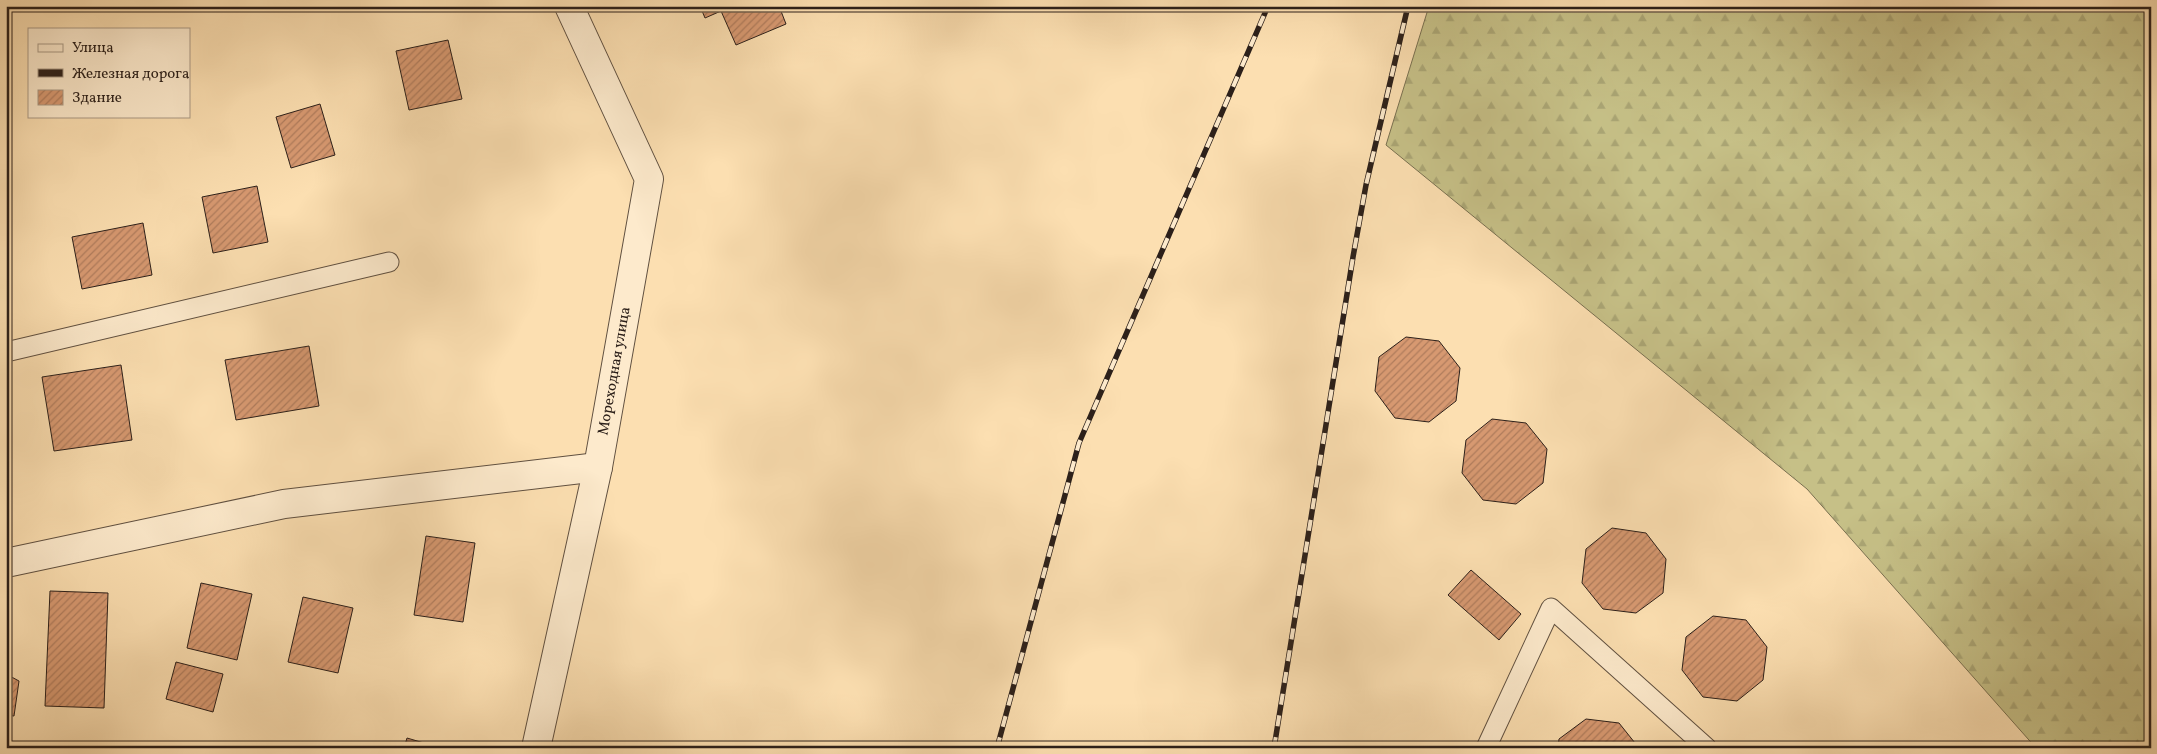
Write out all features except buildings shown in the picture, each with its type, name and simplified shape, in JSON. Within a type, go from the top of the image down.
[{"type":"street","name":"Мореходная улица","points":[[536,748],[598,467],[649,179],[569,6]]},
{"type":"street","points":[[6,563],[284,504],[598,467]]},
{"type":"lane","points":[[6,352],[389,262]]},
{"type":"lane","points":[[1486,748],[1551,608],[1707,748]]},
{"type":"green space","points":[[1429,6],[2151,6],[2151,748],[2036,748],[1807,489],[1386,145]]},
{"type":"railway","points":[[997,748],[1079,443],[1268,6]]},
{"type":"railway","points":[[1274,748],[1366,185],[1408,6]]}]
